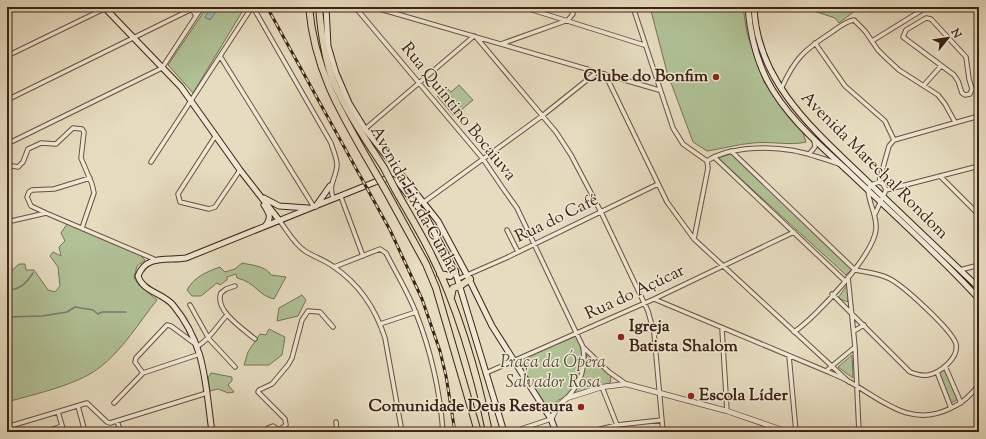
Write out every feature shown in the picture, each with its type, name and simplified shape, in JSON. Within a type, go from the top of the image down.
[{"type":"highway","name":"Avenida Lix da Cunha","points":[[309,7],[315,45],[325,80],[342,114],[376,172],[426,264],[436,288],[478,432]]},
{"type":"highway","name":"Avenida Lix da Cunha","points":[[319,7],[324,49],[338,89],[396,189],[428,248],[450,298],[462,330],[489,432]]},
{"type":"highway","points":[[328,46],[338,89]]},
{"type":"highway","points":[[342,97],[354,112]]},
{"type":"highway","points":[[440,274],[450,276],[455,271]]},
{"type":"highway","points":[[450,298],[452,290],[460,286],[469,277]]},
{"type":"main road","points":[[106,7],[191,100],[240,170],[279,220]]},
{"type":"main road","points":[[326,7],[328,46],[340,83],[354,112],[365,129],[438,221],[469,277],[492,326],[513,362],[550,419],[556,432]]},
{"type":"main road","points":[[748,7],[754,46],[767,80],[785,107],[841,165],[868,190],[882,197],[979,299]]},
{"type":"main road","name":"Avenida Marechal Rondom","points":[[754,7],[757,31],[764,58],[781,89],[804,120],[871,184],[882,197],[979,288]]},
{"type":"main road","points":[[212,431],[205,373],[198,346],[184,320],[170,302],[153,292],[139,280],[138,276],[140,271],[154,259],[186,258],[279,220],[341,197],[375,182],[389,178],[398,182],[412,198],[438,221]]},
{"type":"main road","points":[[314,207],[330,186]]},
{"type":"main road","points":[[258,193],[279,206],[314,207]]},
{"type":"main road","points":[[258,193],[270,216],[270,220],[264,227]]},
{"type":"main road","points":[[412,198],[438,237],[455,271],[504,432]]},
{"type":"street","points":[[7,12],[17,7]]},
{"type":"street","points":[[7,56],[106,7]]},
{"type":"street","points":[[7,144],[162,68],[202,7]]},
{"type":"street","points":[[151,162],[253,7],[331,143],[337,166],[330,186],[334,199]]},
{"type":"street","name":"Rua Quintino Bocaiuva","points":[[355,7],[483,159],[517,208],[578,333],[583,347]]},
{"type":"street","points":[[373,7],[659,90]]},
{"type":"street","points":[[523,7],[644,44]]},
{"type":"street","points":[[500,44],[568,20],[573,14],[570,7]]},
{"type":"street","points":[[633,7],[659,90],[673,128],[679,139],[688,149],[707,161],[708,168],[694,239]]},
{"type":"street","points":[[872,41],[927,7]]},
{"type":"street","points":[[975,7],[979,8]]},
{"type":"street","points":[[7,100],[192,8],[196,16]]},
{"type":"street","points":[[926,18],[931,19],[966,57],[971,93],[965,95],[962,93],[956,78],[941,66],[903,37],[906,30],[926,18]]},
{"type":"street","points":[[781,89],[801,54],[841,26],[854,20],[865,31],[878,50],[899,70],[924,85],[941,99],[954,122]]},
{"type":"street","points":[[365,129],[475,36]]},
{"type":"street","points":[[475,36],[556,132],[571,155],[601,212],[644,304],[654,333],[661,393],[663,432]]},
{"type":"street","points":[[815,43],[845,86],[885,120],[894,140]]},
{"type":"street","points":[[220,56],[314,207]]},
{"type":"street","points":[[924,85],[941,66]]},
{"type":"street","points":[[424,202],[542,116],[597,72]]},
{"type":"street","points":[[605,74],[670,209],[694,239],[849,382],[894,408],[912,415],[930,415],[951,408],[961,403],[979,384]]},
{"type":"street","points":[[879,182],[889,146],[894,140],[979,116]]},
{"type":"street","points":[[7,165],[18,167],[23,162],[28,149],[41,144],[56,144],[73,128],[80,128],[84,132],[81,158],[90,178],[94,193],[82,228]]},
{"type":"street","points":[[216,135],[178,194],[180,202],[209,209],[215,207],[240,170]]},
{"type":"street","points":[[810,153],[815,147],[814,138]]},
{"type":"street","points":[[707,161],[731,151],[773,147],[810,153],[841,165]]},
{"type":"street","points":[[731,151],[855,270],[882,276],[899,284],[947,329],[954,339],[956,348],[953,357],[937,372],[927,376],[910,372],[852,312],[832,294]]},
{"type":"street","points":[[714,157],[845,281]]},
{"type":"street","points":[[875,214],[886,190],[979,166]]},
{"type":"street","points":[[940,176],[979,215]]},
{"type":"street","points":[[90,178],[54,189],[32,190],[28,192],[27,198],[31,206],[154,259]]},
{"type":"street","points":[[794,332],[845,281],[864,259],[874,237],[876,228],[875,214],[868,190],[871,184],[879,182],[883,184],[886,190]]},
{"type":"street","name":"Rua do Café","points":[[458,279],[469,277],[658,184]]},
{"type":"street","points":[[341,197],[363,256]]},
{"type":"street","points":[[7,222],[46,213]]},
{"type":"street","points":[[279,220],[303,250],[334,267],[359,291],[368,302],[380,324],[390,362],[402,432]]},
{"type":"street","points":[[507,230],[518,252]]},
{"type":"street","name":"Rua do Açúcar","points":[[486,373],[644,304],[794,232]]},
{"type":"street","points":[[334,267],[380,249],[386,253],[416,312],[435,375],[443,430],[437,432]]},
{"type":"street","points":[[960,270],[979,265]]},
{"type":"street","points":[[848,277],[854,331],[859,432]]},
{"type":"street","points":[[235,286],[226,289],[220,295],[220,303],[227,315],[255,339]]},
{"type":"street","points":[[654,299],[849,382]]},
{"type":"street","points":[[190,305],[209,339],[234,367]]},
{"type":"street","points":[[265,432],[268,428],[273,426],[279,431],[286,425],[285,419],[258,392],[259,390],[272,384],[288,365],[292,358],[302,320],[308,311],[320,312],[333,327]]},
{"type":"street","points":[[380,324],[416,312]]},
{"type":"street","points":[[143,373],[135,362],[138,354],[166,325],[170,326],[198,346],[209,339],[212,331],[227,315]]},
{"type":"street","points":[[854,331],[864,325]]},
{"type":"street","points":[[722,329],[727,411]]},
{"type":"street","points":[[826,371],[855,346]]},
{"type":"street","points":[[583,347],[609,372],[626,384],[727,411],[788,432]]},
{"type":"street","points":[[512,432],[550,419],[558,406],[577,386],[582,376],[584,361],[583,347]]},
{"type":"street","points":[[114,403],[143,373],[200,354]]},
{"type":"street","points":[[789,356],[796,432]]},
{"type":"street","points":[[818,368],[824,360]]},
{"type":"street","points":[[945,366],[961,403]]},
{"type":"street","points":[[937,372],[951,408]]},
{"type":"street","points":[[567,398],[602,387],[626,384]]},
{"type":"street","points":[[602,387],[617,425]]},
{"type":"street","points":[[11,432],[8,427],[86,403],[107,422],[117,421],[208,392]]},
{"type":"street","points":[[78,406],[85,432]]},
{"type":"street","points":[[58,412],[64,432]]},
{"type":"street","points":[[589,432],[617,425],[662,420]]},
{"type":"street","points":[[117,421],[121,432]]},
{"type":"street","points":[[336,422],[337,432]]},
{"type":"street","points":[[44,432],[62,426]]},
{"type":"street","points":[[203,432],[212,431]]},
{"type":"green space","points":[[207,7],[245,7],[193,93],[168,65]]},
{"type":"green space","name":"Clube do Bonfim","points":[[650,7],[743,7],[747,33],[764,82],[790,119],[803,133],[806,142],[794,144],[742,144],[707,151],[693,142],[667,72]]},
{"type":"green space","points":[[802,7],[860,7],[839,23],[835,18]]},
{"type":"green space","points":[[459,85],[473,100],[454,116],[437,96],[446,87],[451,92]]},
{"type":"green space","points":[[731,154],[853,268],[846,275],[718,158]]},
{"type":"green space","points":[[67,224],[140,255],[145,260],[137,266],[134,278],[139,285],[157,300],[116,353],[99,368],[90,374],[68,384],[7,402],[7,275],[19,264],[25,264],[26,270],[34,270],[48,290],[55,292],[60,286],[58,267],[50,256],[53,252],[61,256],[59,247],[65,241],[61,233]]},
{"type":"green space","points":[[242,263],[262,268],[271,275],[286,277],[274,299],[264,295],[248,283],[237,278],[236,274],[227,277],[227,280],[220,285],[217,283],[201,296],[192,296],[187,290],[197,278],[205,273],[220,267],[225,272],[235,269]]},
{"type":"green space","points":[[847,285],[848,302],[838,298]]},
{"type":"green space","points":[[302,295],[306,300],[298,316],[277,321],[279,308]]},
{"type":"green space","points":[[269,329],[285,337],[282,355],[269,365],[244,365],[248,352],[260,334],[266,335]]},
{"type":"green space","name":"Praça da Ópera Salvador Rosa","points":[[576,336],[582,352],[583,360],[581,374],[578,381],[567,395],[556,402],[551,417],[517,362]]},
{"type":"green space","points":[[587,354],[611,375],[610,383],[574,393],[581,382]]},
{"type":"green space","points":[[852,355],[853,378],[838,367]]},
{"type":"green space","points":[[946,369],[958,399],[951,403],[939,373]]},
{"type":"green space","points":[[211,373],[232,377],[232,381],[228,385],[234,392],[228,393],[218,389],[210,391],[208,378]]},
{"type":"water","points":[[211,7],[219,7],[210,20],[205,17]]},
{"type":"waterway","points":[[7,290],[19,288],[33,273]]},
{"type":"waterway","points":[[7,317],[42,316],[67,312],[75,307],[93,310],[98,314],[102,312],[126,312]]},
{"type":"railway","points":[[267,7],[390,230],[422,299],[440,351],[446,376],[455,432]]},
{"type":"place","name":"Clube do Bonfim","points":[[716,77]]},
{"type":"place","name":"Igreja Batista Shalom","points":[[621,337]]},
{"type":"place","name":"Escola Líder","points":[[691,396]]},
{"type":"place","name":"Comunidade Deus Restaura","points":[[581,407]]}]
